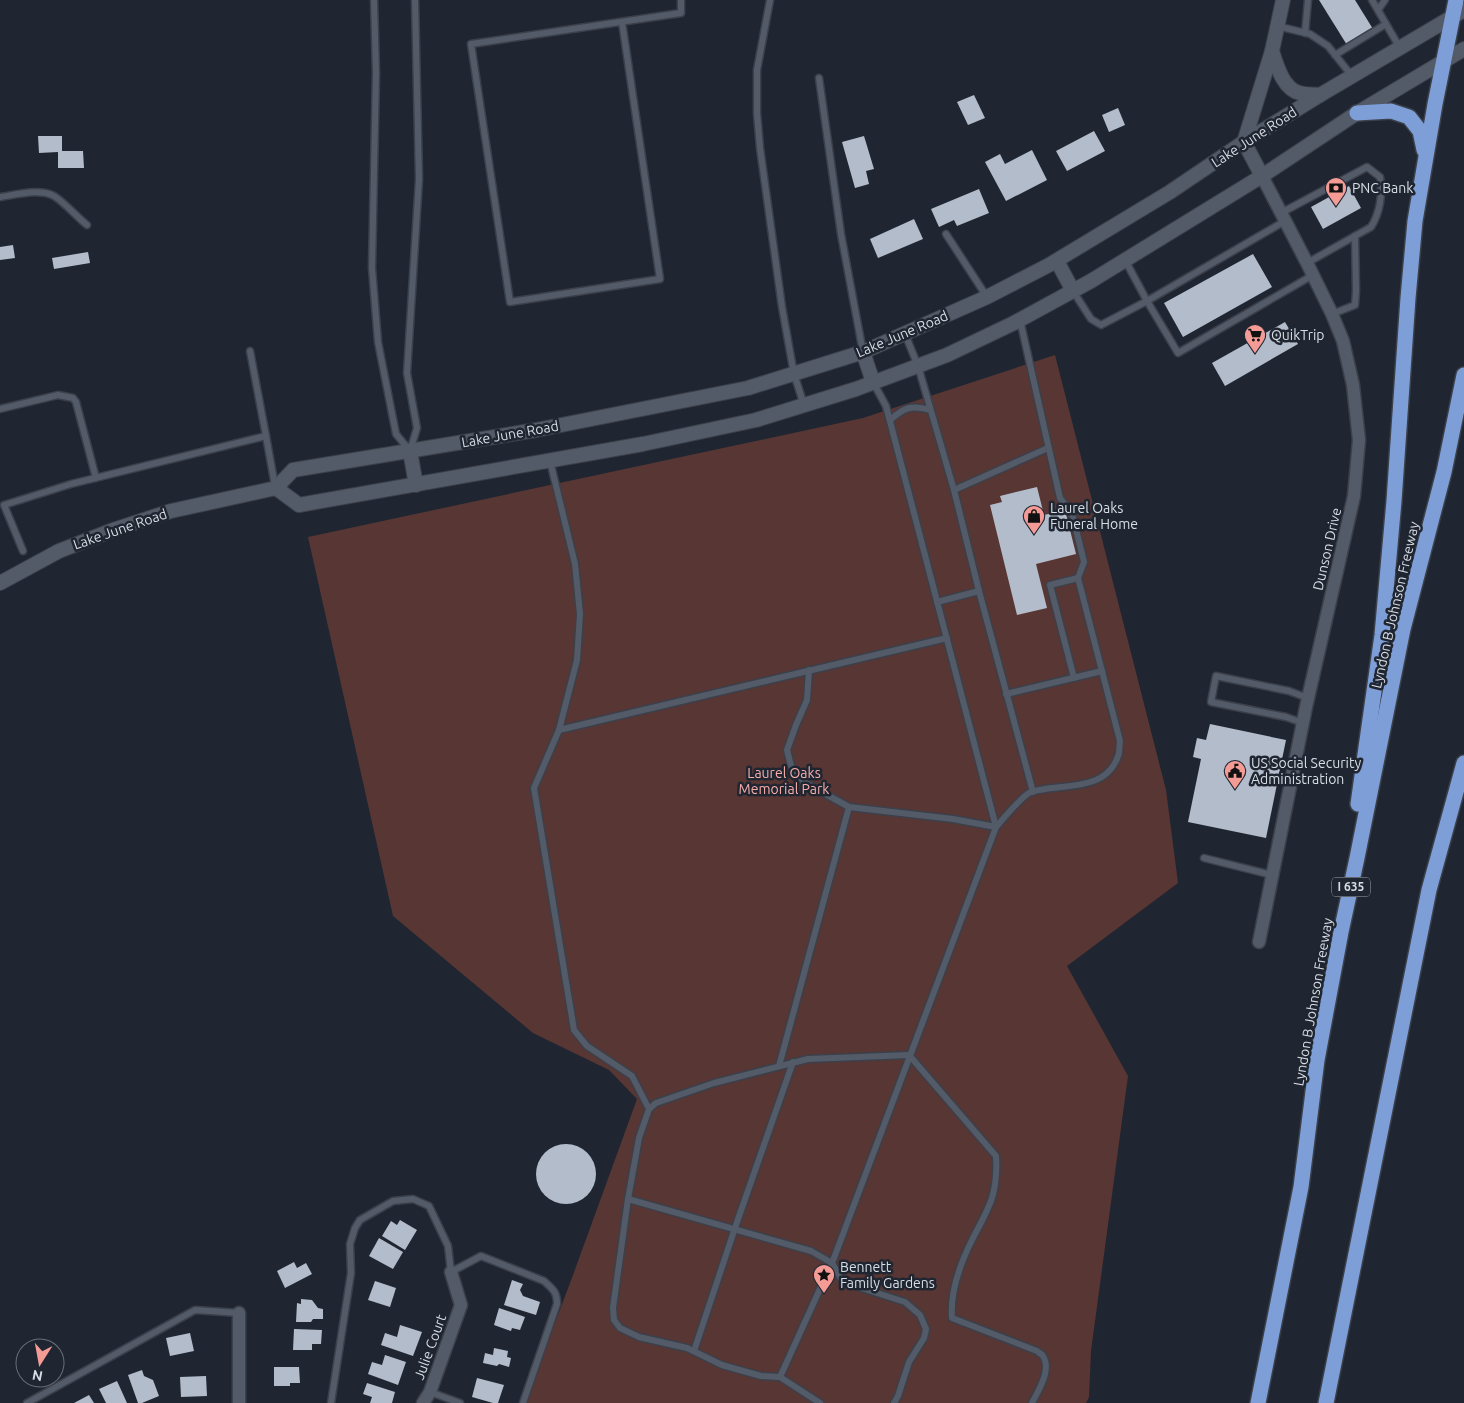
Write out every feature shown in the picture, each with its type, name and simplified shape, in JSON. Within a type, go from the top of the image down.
[{"type":"highway","points":[[1340,932],[1382,635],[1415,221],[1444,61],[1458,14],[1456,0]]},
{"type":"highway","points":[[1357,114],[1391,111],[1409,117],[1420,130],[1426,158]]},
{"type":"highway","name":"Lyndon B Johnson Freeway","points":[[1258,1403],[1301,1187],[1317,1060],[1340,932],[1357,858],[1403,629],[1444,472],[1464,376]]},
{"type":"highway","points":[[1326,1403],[1429,890],[1464,763]]},
{"type":"main road","points":[[1262,176],[1244,142],[1272,51],[1283,0]]},
{"type":"main road","name":"Lake June Road","points":[[0,583],[59,551],[113,530],[171,511],[276,488],[293,470],[536,430],[748,388],[863,352],[987,297],[1057,261],[1170,192],[1244,142],[1320,95],[1458,14]]},
{"type":"main road","points":[[276,488],[299,505],[642,444],[756,420],[918,366],[947,355],[1020,320],[1073,291],[1262,176],[1357,114],[1464,49]]},
{"type":"main road","points":[[1272,51],[1280,73],[1287,84],[1299,93],[1320,95]]},
{"type":"main road","points":[[1057,261],[1073,291]]},
{"type":"main road","points":[[863,352],[873,382]]},
{"type":"main road","points":[[410,451],[416,485]]},
{"type":"street","name":"Dunson Drive","points":[[1259,942],[1308,698],[1354,496],[1359,440],[1352,385],[1343,341],[1313,275],[1262,176]]},
{"type":"street","name":"Julie Court","points":[[426,1398],[461,1305],[451,1272]]},
{"type":"street","points":[[239,1313],[239,1403]]},
{"type":"lane","points":[[374,0],[376,73],[372,268],[378,342],[396,434],[410,451]]},
{"type":"lane","points":[[410,451],[417,428],[407,373],[418,179],[416,0]]},
{"type":"lane","points":[[622,22],[660,280],[510,302],[471,44],[681,13],[681,0]]},
{"type":"lane","points":[[770,0],[757,70],[757,113],[782,307],[794,374],[804,405]]},
{"type":"lane","points":[[1305,33],[1308,0]]},
{"type":"lane","points":[[1372,0],[1400,48]]},
{"type":"lane","points":[[1378,10],[1385,0]]},
{"type":"lane","points":[[1335,55],[1386,24]]},
{"type":"lane","points":[[1277,26],[1310,34],[1328,46],[1352,76]]},
{"type":"lane","points":[[819,78],[841,234],[863,352]]},
{"type":"lane","points":[[1073,291],[1091,319],[1102,325],[1147,301],[1367,167],[1380,177],[1382,188],[1376,218],[1371,227],[1307,263]]},
{"type":"lane","points":[[0,197],[27,192],[54,196],[87,225]]},
{"type":"lane","points":[[946,234],[987,297]]},
{"type":"lane","points":[[1332,314],[1354,305],[1356,291],[1355,236]]},
{"type":"lane","points":[[1125,260],[1178,353],[1313,275]]},
{"type":"lane","points":[[780,1377],[832,1263],[996,827],[1029,792],[1087,784],[1103,777],[1112,768],[1119,756],[1120,741],[1078,578],[1084,562],[1072,513],[1060,498],[1020,320]]},
{"type":"lane","points":[[905,334],[918,366],[954,490],[1033,792]]},
{"type":"lane","points":[[250,351],[276,488]]},
{"type":"lane","points":[[873,382],[886,406],[890,420],[996,827]]},
{"type":"lane","points":[[0,409],[58,395],[73,398],[76,402],[96,478]]},
{"type":"lane","points":[[890,420],[900,411],[917,406],[930,410]]},
{"type":"lane","points":[[23,551],[2,504],[72,484],[266,436]]},
{"type":"lane","points":[[954,490],[1048,448]]},
{"type":"lane","points":[[550,461],[576,564],[580,614],[577,660],[559,730],[534,788],[574,1030],[587,1046],[632,1076],[649,1109]]},
{"type":"lane","points":[[1074,678],[1050,585],[1078,578]]},
{"type":"lane","points":[[938,602],[979,591]]},
{"type":"lane","points":[[559,730],[947,638]]},
{"type":"lane","points":[[809,670],[808,700],[787,750],[791,766],[802,781],[849,807],[953,819],[996,827]]},
{"type":"lane","points":[[1006,694],[1102,671]]},
{"type":"lane","points":[[1303,723],[1286,717],[1210,702],[1216,676],[1289,691],[1308,698]]},
{"type":"lane","points":[[779,1066],[849,807]]},
{"type":"lane","points":[[1204,858],[1272,875]]},
{"type":"lane","points":[[820,1403],[780,1377],[761,1376],[722,1365],[687,1348],[639,1337],[620,1328],[614,1320],[613,1308],[628,1199],[639,1138],[649,1109],[656,1103],[714,1083],[808,1058],[910,1055]]},
{"type":"lane","points":[[910,1055],[996,1156],[997,1177],[992,1197],[984,1219],[972,1240],[957,1274],[951,1310],[952,1318],[1038,1351],[1044,1357],[1045,1374],[1032,1403]]},
{"type":"lane","points":[[694,1352],[734,1229],[793,1062]]},
{"type":"lane","points":[[330,1403],[350,1273],[350,1244],[355,1228],[360,1220],[393,1201],[413,1199],[428,1206],[448,1246],[451,1272],[481,1256],[544,1281],[557,1295],[557,1304],[523,1403]]},
{"type":"lane","points":[[628,1199],[811,1251],[832,1263],[843,1282],[905,1302],[920,1315],[926,1330],[924,1338],[909,1362],[894,1403]]},
{"type":"lane","points":[[28,1403],[195,1310],[239,1313]]},
{"type":"lane","points":[[426,1398],[460,1403]]},
{"type":"green space","name":"Laurel Oaks Memorial Park","points":[[1055,355],[1166,790],[1178,883],[1067,966],[1128,1076],[1091,1351],[1089,1397],[1086,1403],[525,1403],[637,1099],[609,1070],[533,1033],[393,916],[308,537],[863,418]]},
{"type":"building","points":[[1319,0],[1355,0],[1373,29],[1347,45]]},
{"type":"building","points":[[974,95],[985,118],[968,125],[957,102]]},
{"type":"building","points":[[1118,108],[1125,125],[1109,132],[1102,115]]},
{"type":"building","points":[[1094,131],[1105,151],[1067,171],[1056,151]]},
{"type":"building","points":[[38,136],[62,136],[62,151],[83,151],[84,168],[58,168],[58,152],[39,153]]},
{"type":"building","points":[[864,136],[874,169],[866,171],[869,184],[855,188],[842,142]]},
{"type":"building","points":[[1032,150],[1047,180],[1006,201],[985,162],[1000,154],[1005,164]]},
{"type":"building","name":"PNC Bank","points":[[1349,186],[1361,208],[1323,229],[1311,207]]},
{"type":"building","points":[[979,189],[989,213],[957,226],[954,220],[939,227],[931,209]]},
{"type":"building","points":[[914,219],[923,239],[878,258],[870,239]]},
{"type":"building","points":[[13,245],[15,258],[0,260],[0,247]]},
{"type":"building","points":[[88,252],[90,263],[54,269],[52,258]]},
{"type":"building","name":"QuikTrip","points":[[1253,254],[1272,287],[1183,337],[1164,303]]},
{"type":"building","name":"QuikTrip","points":[[1285,322],[1298,344],[1225,386],[1212,363]]},
{"type":"building","name":"Laurel Oaks Funeral Home","points":[[1037,487],[1044,515],[1065,510],[1076,554],[1036,564],[1047,608],[1017,615],[990,505],[1002,502],[1000,496]]},
{"type":"building","name":"US Social Security Administration","points":[[1210,724],[1286,740],[1266,838],[1188,822],[1201,759],[1193,757],[1197,738],[1206,740]]},
{"type":"building","points":[[560,1144],[572,1144],[583,1149],[591,1157],[596,1168],[594,1186],[583,1199],[572,1204],[560,1204],[549,1199],[541,1191],[536,1180],[536,1168],[541,1157],[549,1149]]},
{"type":"building","points":[[400,1220],[417,1230],[405,1250],[382,1236],[391,1221],[397,1225]]},
{"type":"building","points":[[379,1238],[403,1252],[393,1269],[369,1256]]},
{"type":"building","points":[[294,1262],[297,1268],[306,1263],[312,1274],[285,1288],[277,1271]]},
{"type":"building","points":[[512,1280],[523,1284],[520,1290],[523,1296],[540,1302],[536,1315],[504,1305]]},
{"type":"building","points":[[375,1281],[396,1288],[390,1307],[368,1300]]},
{"type":"building","points":[[301,1299],[312,1300],[318,1308],[323,1309],[323,1319],[313,1319],[311,1322],[296,1322],[297,1303],[301,1304]]},
{"type":"building","points":[[499,1308],[525,1317],[520,1330],[512,1328],[511,1331],[494,1325]]},
{"type":"building","points":[[400,1325],[422,1332],[413,1356],[381,1345],[385,1333],[397,1337]]},
{"type":"building","points":[[294,1329],[322,1330],[321,1344],[312,1344],[312,1350],[293,1350]]},
{"type":"building","points":[[190,1333],[194,1351],[170,1356],[166,1338]]},
{"type":"building","points":[[494,1348],[508,1351],[507,1357],[511,1358],[509,1367],[483,1363],[485,1353],[493,1355]]},
{"type":"building","points":[[385,1355],[406,1362],[398,1385],[368,1374],[372,1362],[382,1365]]},
{"type":"building","points":[[274,1367],[299,1367],[300,1383],[290,1383],[290,1386],[274,1386]]},
{"type":"building","points":[[142,1370],[144,1376],[153,1380],[159,1396],[138,1403],[128,1375]]},
{"type":"building","points":[[206,1376],[207,1396],[181,1397],[180,1377]]},
{"type":"building","points":[[477,1378],[504,1385],[498,1403],[472,1397]]},
{"type":"building","points":[[117,1381],[127,1403],[106,1403],[99,1389]]},
{"type":"building","points":[[367,1383],[395,1392],[392,1403],[370,1403],[372,1397],[363,1394]]},
{"type":"building","points":[[89,1395],[94,1403],[74,1403]]},
{"type":"place","name":"PNC Bank","points":[[1336,207]]},
{"type":"place","name":"QuikTrip","points":[[1255,354]]},
{"type":"place","name":"Laurel Oaks Funeral Home","points":[[1034,535]]},
{"type":"place","name":"US Social Security Administration","points":[[1235,790]]},
{"type":"place","name":"Bennett Family Gardens","points":[[824,1294]]}]
